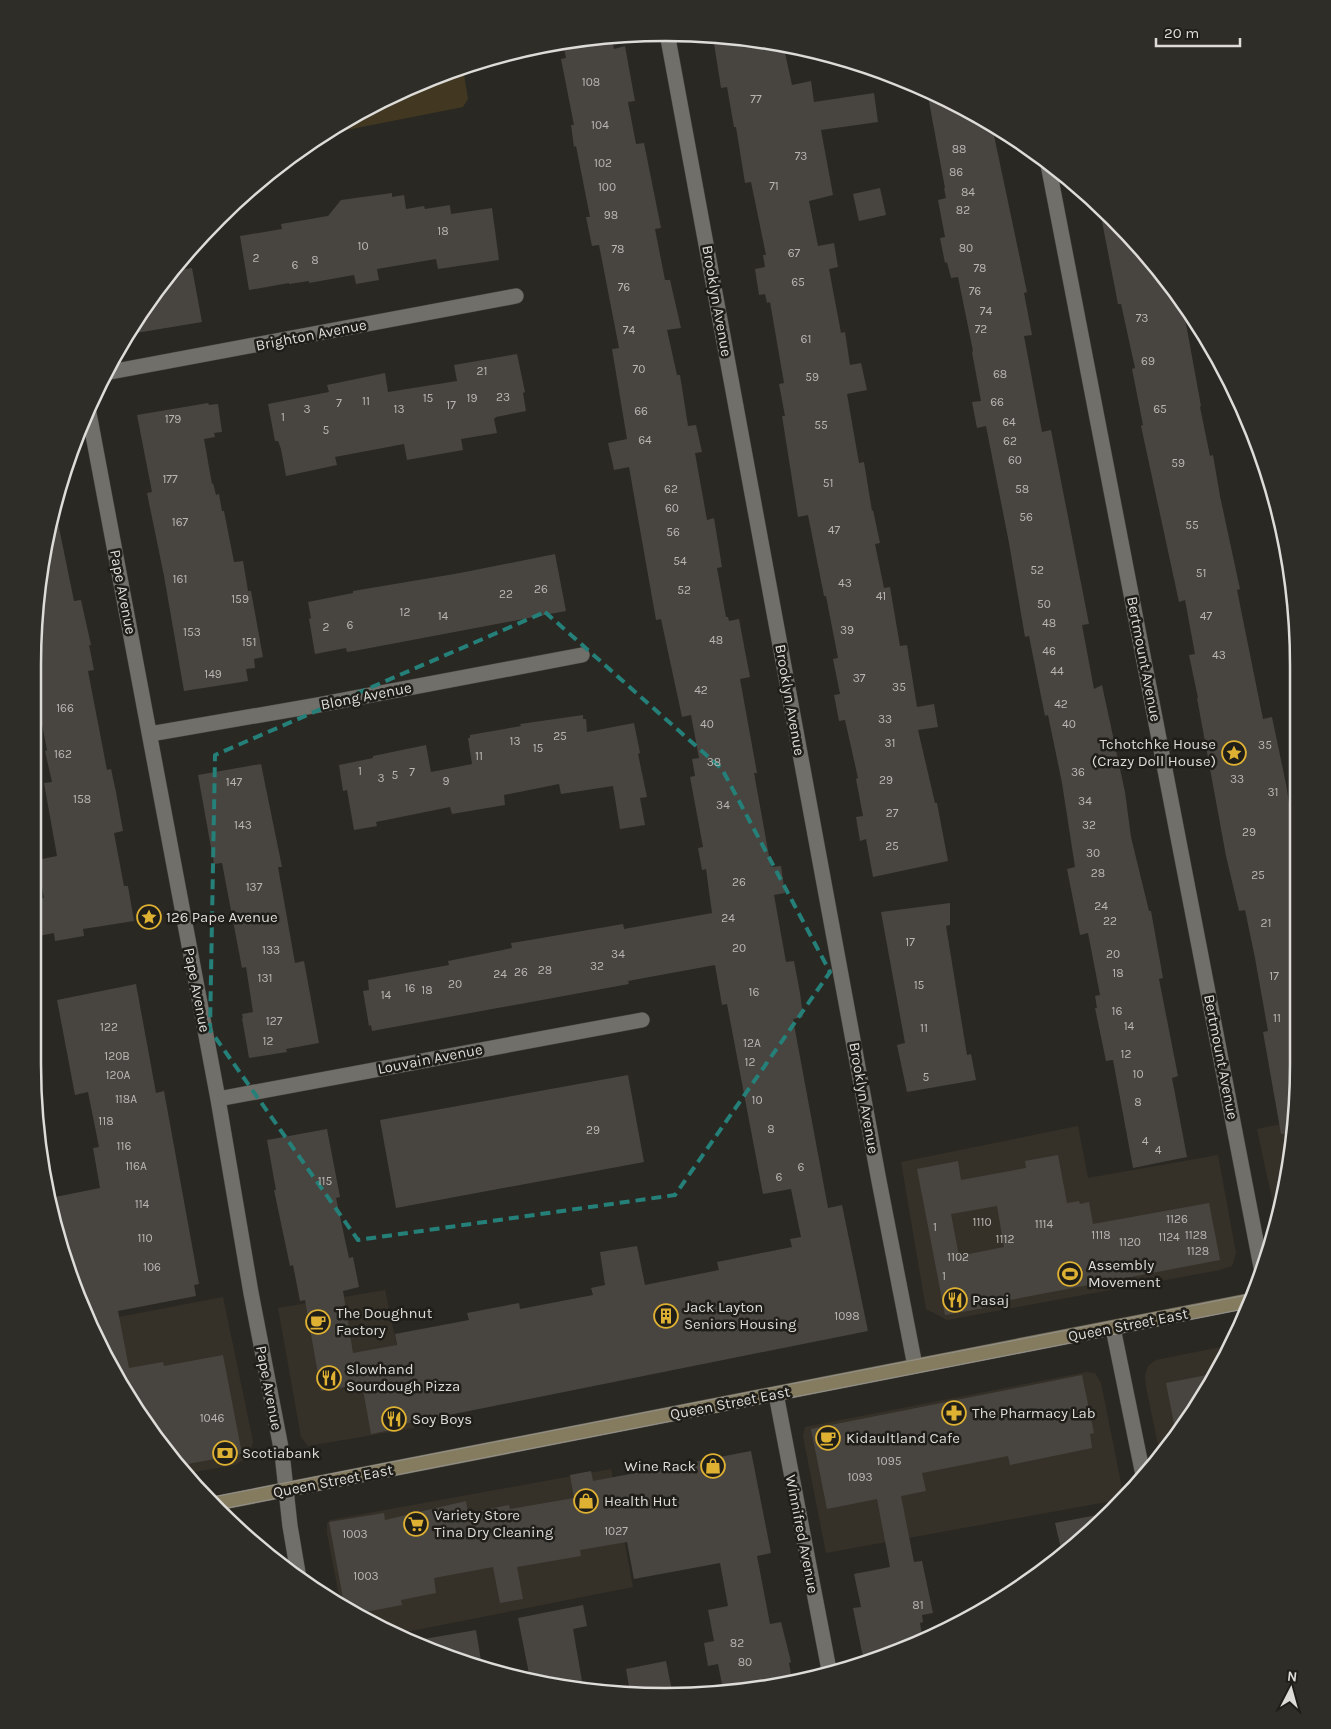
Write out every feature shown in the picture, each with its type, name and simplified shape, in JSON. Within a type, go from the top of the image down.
[{"type":"main road","name":"Queen Street East","points":[[222,1502],[1242,1302]]},
{"type":"street","name":"Brooklyn Avenue","points":[[669,41],[879,1181],[915,1366]]},
{"type":"street","name":"Bertmount Avenue","points":[[1050,173],[1259,1257]]},
{"type":"street","name":"Brighton Avenue","points":[[115,371],[516,296]]},
{"type":"street","name":"Pape Avenue","points":[[91,423],[218,1099],[251,1293],[282,1454],[290,1526],[297,1568]]},
{"type":"street","name":"Blong Avenue","points":[[150,734],[318,705],[582,655]]},
{"type":"street","name":"Louvain Avenue","points":[[218,1099],[642,1020]]},
{"type":"street","points":[[1113,1328],[1141,1467]]},
{"type":"street","name":"Winnifred Avenue","points":[[776,1394],[828,1666]]},
{"type":"highlighted area","points":[[545,612],[722,769],[830,972],[675,1195],[358,1240],[210,1030],[215,755]]},
{"type":"shaded area","points":[[464,74],[468,99],[463,107],[344,130],[389,106]]},
{"type":"shaded area","points":[[1286,1123],[1278,1185],[1273,1205],[1257,1129]]},
{"type":"shaded area","points":[[1078,1126],[1088,1178],[1218,1155],[1236,1253],[1232,1266],[1220,1270],[947,1320],[926,1309],[901,1162]]},
{"type":"shaded area","points":[[385,1290],[414,1428],[308,1446],[301,1437],[278,1308]]},
{"type":"shaded area","points":[[223,1297],[253,1441],[250,1456],[235,1465],[194,1472],[170,1444],[146,1410],[125,1376],[98,1321]]},
{"type":"shaded area","points":[[1221,1347],[1185,1410],[1159,1447],[1145,1376],[1148,1366],[1156,1360]]},
{"type":"shaded area","points":[[1087,1372],[1095,1373],[1101,1383],[1122,1489],[1110,1501],[826,1553],[803,1436],[805,1427]]},
{"type":"shaded area","points":[[611,1469],[633,1587],[408,1632],[339,1595],[327,1533],[327,1523],[330,1520]]},
{"type":"building","points":[[613,44],[614,49],[625,46],[635,101],[628,102],[636,144],[644,143],[661,228],[655,229],[665,280],[670,280],[681,328],[667,330],[677,375],[680,375],[688,426],[696,425],[702,452],[695,453],[707,520],[714,518],[722,567],[717,568],[726,617],[728,617],[729,621],[739,619],[750,677],[740,679],[771,867],[781,866],[785,893],[774,895],[786,962],[794,961],[800,993],[803,1017],[793,1019],[828,1208],[842,1205],[868,1331],[404,1424],[405,1427],[371,1434],[362,1384],[321,1391],[305,1300],[300,1301],[293,1265],[290,1266],[274,1190],[276,1190],[267,1140],[327,1129],[340,1197],[336,1198],[349,1258],[353,1257],[359,1287],[343,1291],[353,1353],[397,1345],[395,1334],[469,1320],[467,1313],[519,1303],[520,1309],[593,1295],[591,1288],[605,1285],[600,1252],[637,1246],[645,1285],[719,1270],[717,1262],[792,1247],[790,1239],[801,1237],[791,1189],[763,1194],[727,1004],[722,1005],[715,965],[628,981],[629,984],[372,1031],[371,1025],[369,1026],[363,991],[369,990],[368,980],[449,965],[448,961],[512,948],[511,943],[623,924],[624,929],[712,913],[706,869],[702,870],[698,848],[703,847],[690,777],[695,776],[692,759],[699,758],[691,715],[682,717],[661,619],[656,620],[629,467],[614,470],[608,443],[627,439],[612,349],[619,348],[599,245],[592,246],[586,217],[590,217],[576,146],[574,147],[571,125],[574,125],[561,59],[566,58],[564,50]]},
{"type":"building","points":[[714,44],[785,53],[792,85],[811,81],[814,102],[874,93],[878,122],[821,130],[833,195],[809,201],[818,246],[834,243],[838,267],[829,269],[841,333],[845,332],[850,365],[861,363],[867,390],[847,394],[859,463],[864,462],[872,511],[880,543],[875,544],[884,588],[890,587],[900,646],[907,645],[917,707],[934,704],[938,727],[918,730],[935,803],[937,803],[948,861],[873,877],[866,839],[860,841],[856,817],[863,816],[856,779],[858,778],[845,720],[839,721],[834,695],[840,694],[833,659],[838,658],[808,515],[798,517],[782,416],[785,416],[779,384],[784,383],[770,302],[767,303],[765,294],[759,295],[755,269],[765,267],[763,255],[766,255],[751,182],[745,183],[727,87],[721,88]]},
{"type":"building","points":[[929,100],[994,135],[1027,292],[1024,293],[1032,335],[1024,336],[1042,432],[1051,430],[1089,624],[1082,625],[1094,689],[1102,685],[1125,792],[1131,837],[1149,911],[1151,911],[1163,978],[1159,979],[1178,1076],[1172,1078],[1187,1157],[1133,1168],[1113,1060],[1106,1061],[1095,1008],[1097,1008],[1095,996],[1100,995],[1088,933],[1080,935],[1067,869],[1075,867],[1062,783],[1048,715],[1045,716],[1029,636],[1025,637],[986,426],[977,428],[972,402],[981,401],[958,277],[951,278],[947,262],[945,263],[940,238],[945,237],[938,200],[946,198]]},
{"type":"building","points":[[880,188],[886,215],[859,221],[853,194]]},
{"type":"building","points":[[392,193],[392,197],[404,195],[406,209],[424,206],[425,209],[450,205],[451,214],[492,208],[499,260],[438,269],[436,259],[377,269],[379,280],[356,284],[354,275],[309,283],[309,281],[289,283],[249,290],[240,236],[282,229],[281,224],[328,216],[341,200]]},
{"type":"building","points":[[1101,219],[1161,285],[1185,319],[1200,407],[1210,456],[1213,455],[1240,589],[1237,590],[1263,719],[1272,717],[1286,784],[1290,809],[1290,1064],[1285,1134],[1281,1134],[1263,1032],[1268,1031],[1245,910],[1239,911],[1226,856],[1189,655],[1195,654],[1185,600],[1179,602],[1141,426],[1143,425],[1132,369],[1135,368],[1121,304],[1118,304]]},
{"type":"building","points":[[192,268],[202,322],[138,333],[170,285],[183,269]]},
{"type":"building","points":[[517,354],[525,392],[523,393],[526,411],[496,417],[494,419],[497,433],[461,439],[463,450],[407,460],[404,444],[335,457],[337,465],[286,476],[281,449],[278,441],[275,441],[268,404],[329,392],[327,385],[385,373],[388,392],[457,381],[454,365]]},
{"type":"building","points":[[208,403],[209,405],[218,404],[222,432],[214,433],[215,437],[204,439],[212,484],[216,495],[219,494],[222,511],[224,511],[234,562],[243,561],[248,591],[251,591],[263,657],[254,659],[255,668],[246,669],[248,681],[184,691],[147,493],[152,492],[137,415]]},
{"type":"building","points":[[58,523],[74,601],[81,600],[91,645],[89,645],[94,670],[88,671],[107,770],[111,769],[116,792],[123,831],[114,833],[124,886],[128,886],[134,921],[83,929],[84,936],[55,941],[54,933],[41,935],[41,898],[44,898],[41,882],[41,859],[57,856],[44,783],[52,782],[45,751],[47,750],[41,719],[43,625],[47,584]]},
{"type":"building","points":[[555,554],[566,611],[354,651],[347,652],[346,648],[315,654],[308,602],[353,593],[353,591],[460,573]]},
{"type":"building","points":[[583,715],[583,719],[586,719],[587,732],[634,723],[647,797],[640,798],[645,825],[620,829],[613,786],[561,794],[559,784],[504,795],[505,805],[452,814],[450,807],[376,822],[377,826],[354,830],[347,790],[343,791],[339,765],[426,745],[431,772],[472,764],[468,738],[470,738],[470,735],[521,726],[520,724]]},
{"type":"building","points":[[261,764],[282,867],[278,867],[295,963],[304,961],[319,1043],[286,1049],[287,1052],[249,1058],[242,1018],[242,1014],[253,1012],[246,967],[242,968],[222,863],[214,864],[198,775]]},
{"type":"building","points":[[950,903],[950,925],[946,926],[967,1055],[971,1054],[976,1080],[907,1092],[897,1045],[905,1043],[881,912]]},
{"type":"building","points":[[136,984],[156,1093],[164,1091],[199,1284],[194,1285],[196,1296],[118,1311],[129,1368],[163,1362],[164,1366],[223,1355],[242,1454],[187,1464],[146,1410],[125,1376],[89,1302],[74,1264],[56,1197],[100,1188],[93,1148],[99,1147],[88,1092],[75,1095],[57,1000]]},
{"type":"building","points":[[628,1075],[644,1162],[396,1208],[380,1120]]},
{"type":"building","points":[[1058,1155],[1067,1203],[1079,1201],[1080,1204],[1089,1202],[1093,1224],[1209,1203],[1220,1260],[989,1304],[990,1307],[945,1315],[917,1169],[958,1161],[961,1180],[1026,1168],[1025,1161]],"holes":[[[997,1206],[1004,1247],[959,1256],[951,1214]]]},
{"type":"building","points":[[1082,1375],[1094,1433],[1090,1434],[1092,1448],[1010,1465],[1008,1456],[922,1473],[926,1491],[901,1496],[914,1562],[922,1561],[933,1613],[922,1615],[923,1622],[920,1623],[922,1632],[863,1656],[853,1608],[861,1607],[854,1574],[890,1567],[877,1499],[827,1509],[811,1429]]},
{"type":"building","points":[[1206,1375],[1174,1425],[1166,1383]]},
{"type":"building","points":[[751,1451],[771,1553],[757,1556],[770,1624],[781,1622],[791,1662],[789,1663],[791,1675],[722,1684],[718,1664],[708,1666],[704,1643],[714,1641],[708,1610],[728,1606],[720,1563],[634,1579],[627,1542],[580,1550],[581,1556],[517,1567],[523,1599],[500,1603],[493,1567],[434,1578],[436,1593],[401,1600],[402,1605],[367,1612],[343,1598],[329,1522],[384,1513],[385,1520],[466,1501],[468,1513],[509,1505],[510,1509],[574,1498],[570,1475],[591,1471],[593,1481]]},
{"type":"building","points":[[1096,1515],[1061,1547],[1055,1523]]},
{"type":"building","points":[[583,1605],[587,1626],[573,1629],[582,1681],[529,1672],[518,1618]]},
{"type":"building","points":[[476,1630],[481,1659],[465,1655],[424,1639]]},
{"type":"building","points":[[666,1661],[671,1688],[629,1686],[626,1669]]},
{"type":"tram line","points":[[216,1496],[1245,1295]]},
{"type":"tram line","points":[[227,1508],[1238,1310]]},
{"type":"place","name":"Tchotchke House (Crazy Doll House)","points":[[1234,753]]},
{"type":"place","name":"126 Pape Avenue","points":[[149,917]]},
{"type":"place","name":"Assembly Movement","points":[[1070,1274]]},
{"type":"place","name":"Pasaj","points":[[955,1300]]},
{"type":"place","name":"Jack Layton Seniors Housing","points":[[666,1316]]},
{"type":"place","name":"The Doughnut Factory","points":[[318,1322]]},
{"type":"place","name":"Slowhand Sourdough Pizza","points":[[329,1378]]},
{"type":"place","name":"The Pharmacy Lab","points":[[954,1413]]},
{"type":"place","name":"Soy Boys","points":[[394,1419]]},
{"type":"place","name":"Kidaultland Cafe","points":[[828,1438]]},
{"type":"place","name":"Scotiabank","points":[[225,1453]]},
{"type":"place","name":"Wine Rack","points":[[713,1466]]},
{"type":"place","name":"Health Hut","points":[[586,1501]]},
{"type":"place","name":"Variety Store Tina Dry Cleaning","points":[[416,1524]]}]
